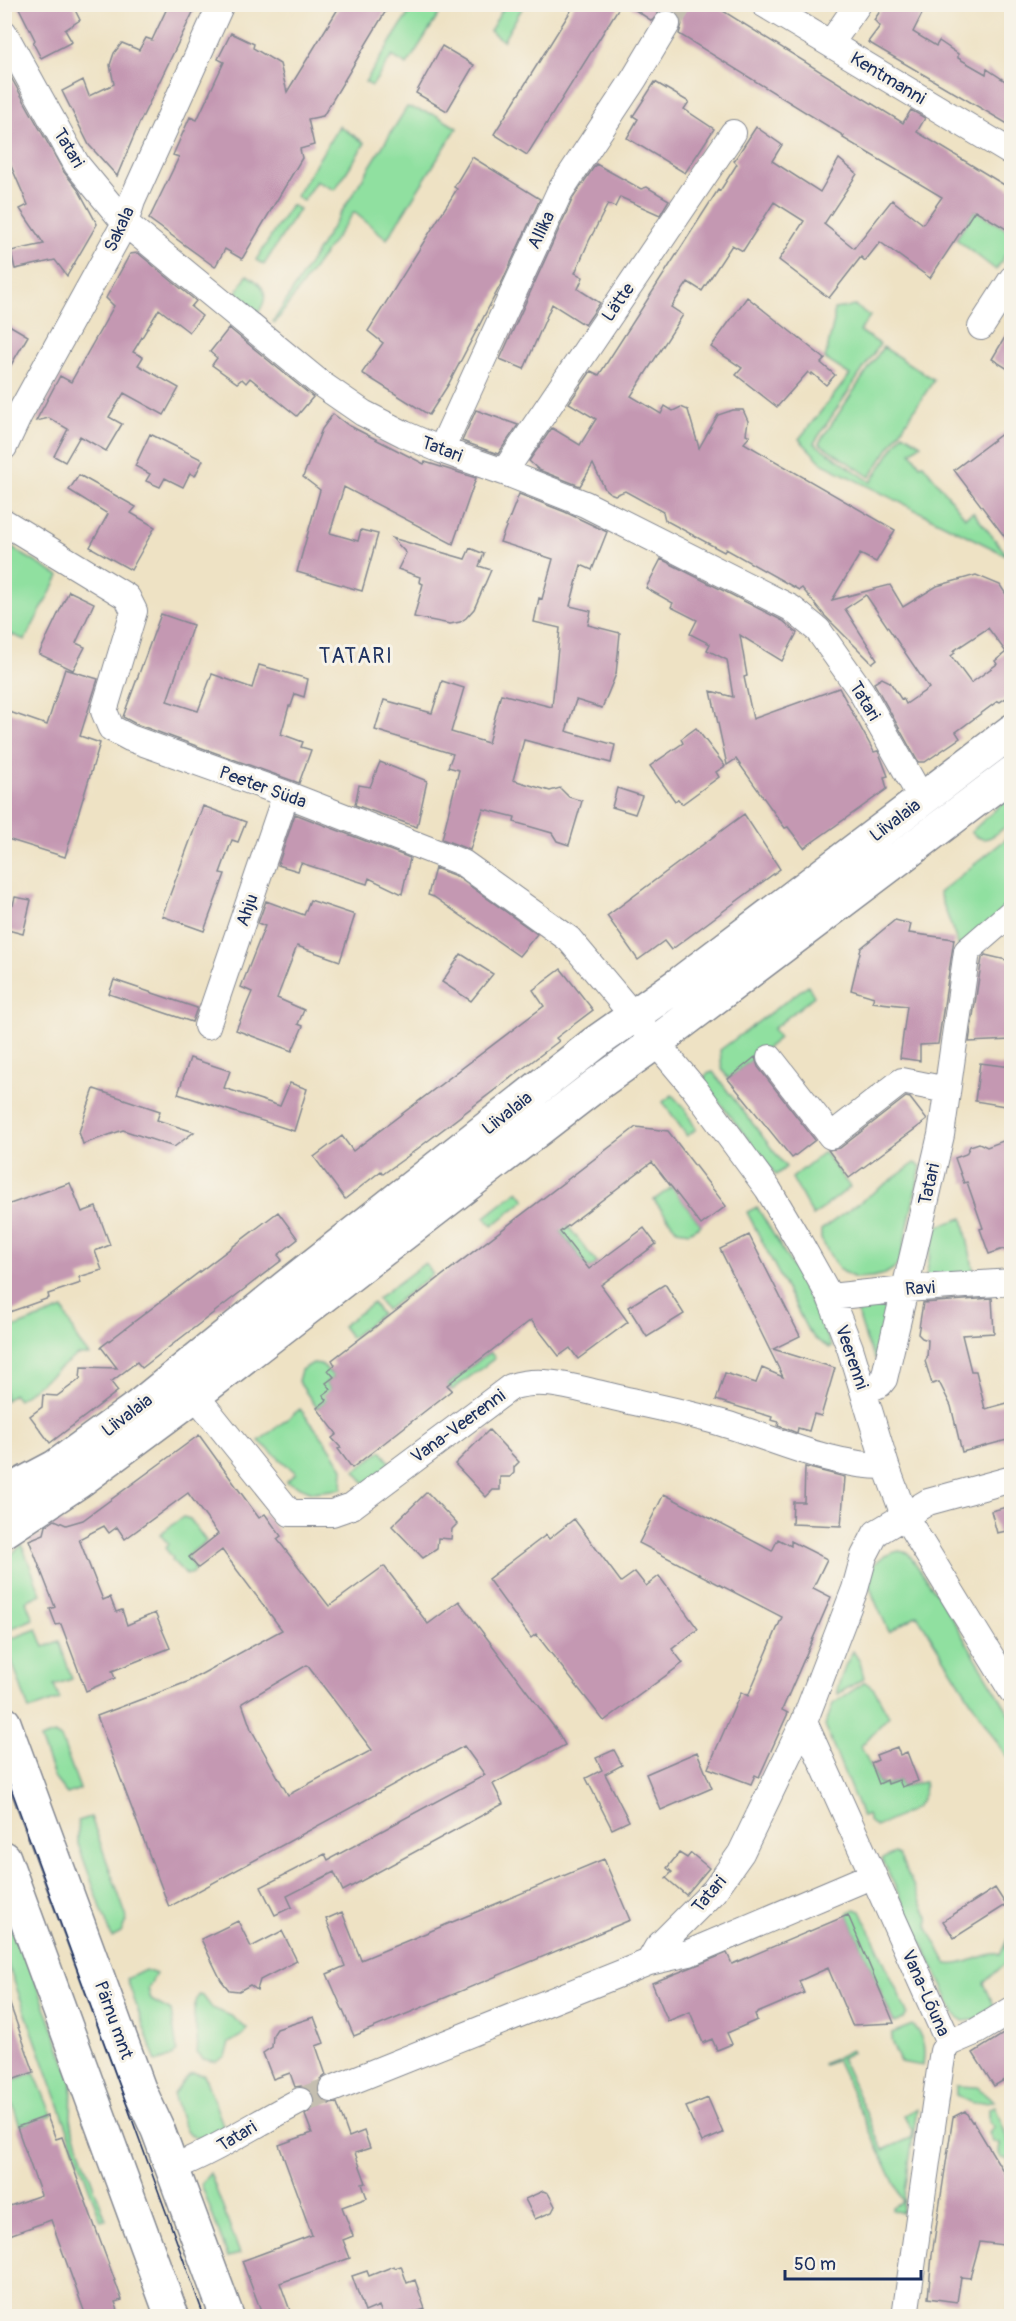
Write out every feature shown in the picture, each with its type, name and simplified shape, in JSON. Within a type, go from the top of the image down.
[{"type":"main road","name":"Liivalaia","points":[[4,1531],[78,1482],[194,1380],[314,1265],[586,1051],[1011,731]]},
{"type":"main road","name":"Liivalaia","points":[[4,1494],[55,1467],[139,1406],[194,1380],[656,1042],[1011,773]]},
{"type":"main road","points":[[4,1475],[55,1467]]},
{"type":"main road","name":"Pärnu mnt","points":[[4,1723],[139,2089],[172,2168],[227,2316]]},
{"type":"main road","points":[[4,1858],[172,2316]]},
{"type":"street","name":"Sakala","points":[[4,447],[12,419],[124,223],[221,4]]},
{"type":"street","name":"Kentmanni","points":[[764,4],[1011,153]]},
{"type":"street","points":[[831,43],[858,4]]},
{"type":"street","name":"Allika","points":[[441,450],[560,191],[637,74],[666,24]]},
{"type":"street","name":"Tatari","points":[[4,33],[77,165],[124,223],[330,391],[363,413],[441,450],[585,504],[790,608],[818,630],[855,683],[922,799]]},
{"type":"street","name":"Lätte","points":[[504,472],[733,133]]},
{"type":"street","points":[[981,327],[1011,279]]},
{"type":"street","name":"Peeter Süda","points":[[4,522],[127,597],[134,611],[104,711],[111,728],[129,738],[286,794],[463,863],[569,939],[656,1042]]},
{"type":"street","name":"Ahju","points":[[207,1026],[286,794]]},
{"type":"street","name":"Tatari","points":[[864,1391],[880,1384],[884,1379],[941,1135],[967,951],[1011,912]]},
{"type":"street","name":"Veerenni","points":[[656,1042],[694,1088],[768,1189],[830,1297],[864,1391],[886,1466],[904,1515],[1011,1690]]},
{"type":"street","points":[[770,1058],[831,1136],[902,1081],[947,1090]]},
{"type":"street","name":"Ravi","points":[[830,1297],[1011,1282]]},
{"type":"street","name":"Vana-Veerenni","points":[[194,1380],[290,1514],[332,1513],[352,1506],[511,1387],[539,1382],[639,1402],[711,1420],[800,1449],[863,1466],[886,1466]]},
{"type":"street","name":"Tatari","points":[[650,1962],[657,1948],[714,1891],[741,1853],[804,1722],[855,1589],[864,1556],[876,1533],[928,1502],[1011,1479]]},
{"type":"street","name":"Vana-Lõuna","points":[[804,1722],[949,2043],[944,2051],[940,2070],[905,2316]]},
{"type":"street","points":[[332,2089],[650,1962],[689,1953],[873,1875]]},
{"type":"street","points":[[949,2043],[977,2031],[1011,2010]]},
{"type":"street","name":"Tatari","points":[[172,2168],[222,2146],[260,2121],[300,2101]]},
{"type":"green space","points":[[414,5],[445,5],[407,65],[392,56],[372,86],[365,82]]},
{"type":"green space","points":[[501,5],[524,5],[503,41],[490,31],[504,7]]},
{"type":"green space","points":[[407,107],[436,115],[457,128],[387,239],[354,212],[275,323],[273,322]]},
{"type":"green space","points":[[339,126],[365,143],[335,190],[316,181],[303,201],[296,196]]},
{"type":"green space","points":[[291,205],[299,209],[264,265],[256,260]]},
{"type":"green space","points":[[975,210],[1011,232],[1011,246],[996,270],[956,239]]},
{"type":"green space","points":[[247,275],[264,291],[264,301],[258,313],[236,293]]},
{"type":"green space","points":[[855,306],[870,316],[860,331],[880,344],[814,443],[871,482],[903,433],[921,444],[911,452],[920,465],[923,464],[965,517],[973,512],[1008,556],[823,464],[799,439],[850,375],[825,359],[834,321],[834,309]]},
{"type":"green space","points":[[883,347],[934,380],[870,477],[819,443]]},
{"type":"green space","points":[[5,544],[59,576],[25,640],[5,632]]},
{"type":"green space","points":[[1011,795],[1011,822],[992,837],[982,839],[976,837],[971,832]]},
{"type":"green space","points":[[1011,835],[1011,912],[959,947],[939,893]]},
{"type":"green space","points":[[808,985],[814,996],[773,1029],[779,1038],[728,1079],[722,1069],[720,1050]]},
{"type":"green space","points":[[713,1072],[786,1167],[776,1175],[702,1080],[707,1074]]},
{"type":"green space","points":[[672,1095],[684,1108],[696,1129],[687,1136],[663,1102]]},
{"type":"green space","points":[[824,1152],[850,1187],[813,1216],[792,1178]]},
{"type":"green space","points":[[915,1163],[921,1166],[900,1262],[885,1274],[872,1277],[855,1278],[839,1269],[821,1239],[821,1230]]},
{"type":"green space","points":[[672,1187],[701,1225],[689,1232],[677,1230],[654,1200]]},
{"type":"green space","points":[[518,1191],[525,1200],[492,1226],[485,1217]]},
{"type":"green space","points":[[757,1207],[797,1274],[832,1347],[829,1348],[815,1339],[806,1327],[747,1212]]},
{"type":"green space","points":[[963,1218],[974,1273],[926,1276],[935,1227]]},
{"type":"green space","points":[[564,1221],[597,1263],[589,1269],[557,1227]]},
{"type":"green space","points":[[425,1263],[433,1274],[386,1310],[377,1299]]},
{"type":"green space","points":[[373,1303],[381,1314],[351,1338],[342,1326]]},
{"type":"green space","points":[[890,1303],[875,1359],[866,1340],[857,1310],[858,1306]]},
{"type":"green space","points":[[63,1309],[78,1341],[89,1355],[77,1355],[18,1400],[13,1394],[5,1401],[5,1331]]},
{"type":"green space","points":[[490,1352],[495,1358],[452,1390],[447,1385]]},
{"type":"green space","points":[[313,1363],[321,1364],[334,1377],[326,1383],[331,1389],[327,1400],[317,1408],[298,1381],[301,1370]]},
{"type":"green space","points":[[300,1409],[343,1468],[342,1489],[313,1492],[286,1482],[296,1473],[259,1441]]},
{"type":"green space","points":[[381,1451],[393,1466],[367,1486],[355,1471]]},
{"type":"green space","points":[[183,1517],[190,1519],[206,1541],[187,1556],[195,1569],[186,1575],[172,1560],[173,1558],[165,1548],[168,1544],[160,1534]]},
{"type":"green space","points":[[22,1545],[41,1594],[26,1601],[33,1619],[5,1631],[5,1560]]},
{"type":"green space","points":[[899,1551],[908,1553],[939,1597],[1011,1716],[1011,1758],[1005,1755],[917,1615],[889,1632],[873,1595],[870,1573],[874,1564],[883,1557]]},
{"type":"green space","points":[[37,1629],[44,1647],[59,1641],[72,1679],[54,1685],[60,1699],[29,1710],[5,1641]]},
{"type":"green space","points":[[853,1651],[860,1662],[864,1678],[838,1694],[837,1690],[845,1666]]},
{"type":"green space","points":[[865,1682],[874,1689],[889,1716],[861,1746],[879,1784],[899,1780],[902,1787],[924,1782],[922,1799],[917,1805],[910,1811],[876,1827],[869,1821],[867,1815],[862,1816],[825,1726],[833,1704]]},
{"type":"green space","points":[[54,1734],[61,1738],[80,1789],[67,1794],[55,1779],[40,1739]]},
{"type":"green space","points":[[91,1817],[127,1918],[121,1933],[112,1938],[78,1844],[78,1821]]},
{"type":"green space","points":[[894,1853],[899,1855],[928,1917],[928,1928],[947,1964],[1000,1954],[1011,1932],[1006,1947],[1011,1958],[984,1983],[995,2008],[974,2020],[963,2021],[956,2015],[882,1859]]},
{"type":"green space","points":[[5,1896],[72,2081],[71,2124],[106,2220],[101,2221],[5,1956]]},
{"type":"green space","points":[[855,1909],[861,1911],[906,2010],[907,2014],[904,2019],[894,2023],[848,1915],[848,1912]]},
{"type":"green space","points":[[145,1970],[156,1974],[148,1988],[151,2000],[171,2011],[177,2051],[172,2056],[156,2062],[127,1979]]},
{"type":"green space","points":[[199,1995],[203,1996],[212,2008],[231,2016],[247,2029],[244,2034],[229,2043],[225,2056],[216,2062],[203,2059],[197,2053],[194,2010]]},
{"type":"green space","points":[[912,2025],[923,2044],[923,2066],[900,2062],[891,2041],[892,2033]]},
{"type":"green space","points":[[851,2050],[852,2053],[841,2058],[883,2150],[911,2138],[912,2130],[904,2115],[917,2108],[902,2213],[892,2210],[892,2207],[903,2202],[837,2061],[823,2064]]},
{"type":"green space","points":[[34,2072],[52,2115],[20,2126],[5,2083]]},
{"type":"green space","points":[[193,2073],[204,2075],[223,2125],[223,2128],[201,2138],[194,2137],[183,2125],[173,2094]]},
{"type":"green space","points":[[956,2086],[977,2087],[994,2101],[973,2103],[956,2095]]},
{"type":"green space","points":[[995,2106],[1011,2148],[1011,2173],[1007,2168],[1009,2159],[1001,2158],[1000,2144],[993,2142],[989,2133],[994,2127],[989,2122],[989,2108]]},
{"type":"green space","points":[[210,2173],[240,2254],[228,2257],[201,2184]]},
{"type":"building","points":[[17,4],[72,4],[80,20],[65,30],[72,42],[41,58],[33,43],[35,40]]},
{"type":"building","points":[[169,4],[197,4],[139,124],[117,176],[89,145],[62,91],[83,80],[89,96],[114,84],[110,65],[114,53],[122,43],[139,50],[146,38],[152,40]]},
{"type":"building","points":[[341,4],[390,4],[323,116],[308,119],[314,145],[300,149],[302,158],[242,259],[225,249],[215,267],[149,219],[179,157],[173,155],[190,117],[197,120],[224,62],[218,59],[231,33],[254,44],[253,48],[280,64],[287,92]]},
{"type":"building","points":[[575,4],[621,4],[527,155],[494,134]]},
{"type":"building","points":[[626,4],[712,4],[903,123],[911,110],[925,118],[917,132],[1011,189],[1011,232],[975,210],[930,278],[880,242],[865,261],[861,257],[829,298],[779,260],[804,221],[774,202],[743,251],[732,245],[702,291],[688,282],[671,307],[683,315],[631,396],[661,414],[665,406],[673,411],[681,407],[688,410],[699,448],[718,415],[733,410],[743,410],[748,421],[746,434],[750,436],[744,443],[895,530],[876,562],[860,554],[832,600],[890,585],[903,607],[937,586],[976,575],[1000,585],[1011,602],[1011,695],[998,701],[956,732],[960,738],[925,762],[918,762],[874,683],[882,678],[890,682],[906,704],[929,688],[866,595],[845,609],[877,659],[872,663],[824,615],[802,588],[799,590],[726,549],[724,552],[665,520],[663,512],[625,491],[615,495],[610,493],[605,489],[593,464],[580,486],[539,470],[529,461],[552,428],[580,445],[596,419],[569,403],[591,371],[599,375],[718,190],[720,191],[737,164],[734,161],[756,127],[782,145],[772,161],[820,192],[839,159],[857,174],[824,224],[854,248],[892,200],[923,224],[942,197],[843,138],[844,136],[679,34],[682,24],[680,16],[675,12],[668,9],[660,11],[652,21]],"holes":[[[988,628],[1006,652],[995,661],[997,664],[971,683],[951,656],[955,653],[953,651]]]},
{"type":"building","points":[[885,4],[927,4],[913,32],[936,46],[939,41],[958,54],[958,58],[986,74],[987,69],[1011,85],[1011,126],[868,42],[880,26],[874,20]]},
{"type":"building","points":[[442,46],[474,65],[447,111],[416,93]]},
{"type":"building","points":[[4,65],[64,172],[79,191],[97,224],[67,276],[55,260],[15,269],[11,251],[44,244],[20,209],[28,205],[4,150]]},
{"type":"building","points":[[655,82],[689,102],[684,109],[714,129],[685,173],[627,138],[638,119],[633,116]]},
{"type":"building","points":[[472,157],[540,199],[503,280],[448,385],[429,415],[362,373],[383,343],[368,331],[457,189],[454,187]]},
{"type":"building","points":[[596,164],[641,189],[647,187],[669,200],[660,215],[620,197],[615,207],[608,204],[575,273],[583,277],[578,289],[600,303],[585,325],[552,304],[524,369],[500,359],[573,198]]},
{"type":"building","points":[[138,253],[196,301],[191,307],[202,316],[189,332],[159,309],[133,352],[143,357],[138,365],[179,388],[164,415],[124,393],[109,417],[122,424],[106,451],[80,436],[65,462],[54,456],[68,429],[49,418],[36,421],[60,376],[71,382],[114,306],[106,298],[130,254]]},
{"type":"building","points":[[747,297],[825,359],[821,363],[835,375],[826,385],[808,372],[777,407],[736,375],[742,368],[711,347]]},
{"type":"building","points":[[4,322],[28,336],[4,377]]},
{"type":"building","points":[[1011,327],[1011,371],[992,359]]},
{"type":"building","points":[[229,328],[313,397],[297,416],[250,378],[246,383],[242,379],[237,383],[212,365],[217,358],[210,352]]},
{"type":"building","points":[[476,410],[518,425],[498,454],[462,441]]},
{"type":"building","points":[[333,414],[348,425],[424,464],[425,462],[476,478],[453,544],[344,487],[330,533],[358,541],[361,530],[378,534],[362,591],[297,572],[320,490],[303,477],[322,429]]},
{"type":"building","points":[[1011,427],[1011,545],[954,470]]},
{"type":"building","points":[[150,434],[203,460],[195,476],[190,473],[183,487],[165,478],[160,487],[146,481],[150,474],[135,466]]},
{"type":"building","points":[[79,475],[136,507],[131,513],[155,527],[131,570],[90,547],[108,514],[69,490]]},
{"type":"building","points":[[519,494],[607,532],[592,570],[581,565],[570,606],[591,611],[588,625],[620,633],[616,674],[602,708],[576,700],[566,731],[615,745],[611,763],[524,740],[513,780],[550,791],[560,788],[569,797],[582,801],[569,845],[557,841],[552,833],[514,822],[515,817],[483,809],[470,850],[442,839],[459,770],[448,767],[453,754],[375,730],[384,700],[432,713],[442,681],[464,688],[451,732],[488,743],[501,694],[552,707],[560,628],[534,622],[539,598],[542,599],[553,559],[500,542]]},
{"type":"building","points":[[392,538],[465,559],[470,548],[484,554],[479,566],[491,570],[474,609],[466,618],[450,624],[414,617],[423,584],[419,582],[420,577],[398,569],[406,553]]},
{"type":"building","points":[[661,559],[783,621],[797,633],[782,661],[740,635],[747,676],[744,677],[753,719],[839,688],[874,752],[878,751],[888,776],[884,777],[887,789],[804,848],[788,827],[785,828],[736,759],[727,765],[711,691],[733,697],[727,660],[707,650],[710,644],[690,634],[697,620],[671,607],[673,603],[646,588]]},
{"type":"building","points":[[69,591],[94,603],[76,643],[85,647],[73,670],[39,654]]},
{"type":"building","points":[[161,614],[193,625],[167,701],[198,711],[212,674],[252,688],[259,665],[308,679],[304,697],[295,694],[289,706],[281,734],[303,742],[301,747],[311,750],[299,783],[136,724],[123,717]]},
{"type":"building","points":[[65,669],[98,679],[80,736],[100,743],[65,857],[4,838],[4,710],[47,725]]},
{"type":"building","points":[[696,728],[725,766],[716,772],[719,777],[682,804],[678,799],[675,801],[650,766],[683,743],[681,739]]},
{"type":"building","points":[[380,762],[427,781],[417,827],[355,805],[359,785],[370,787]]},
{"type":"building","points":[[617,788],[642,796],[635,814],[612,807]]},
{"type":"building","points":[[203,806],[246,822],[238,842],[232,840],[220,873],[225,874],[204,931],[162,916]]},
{"type":"building","points":[[295,814],[410,858],[402,894],[369,878],[367,884],[301,863],[298,871],[278,865]]},
{"type":"building","points":[[744,814],[780,869],[671,950],[664,941],[638,960],[607,916]]},
{"type":"building","points":[[435,868],[456,876],[537,934],[519,956],[428,895]]},
{"type":"building","points":[[15,897],[31,900],[23,934],[4,929],[4,903],[13,905]]},
{"type":"building","points":[[310,900],[355,915],[340,961],[297,946],[277,998],[304,1010],[298,1024],[303,1026],[292,1051],[236,1030],[252,992],[241,987],[265,926],[258,923],[266,901],[304,915]]},
{"type":"building","points":[[895,920],[911,924],[909,933],[954,939],[938,1044],[920,1045],[920,1061],[900,1058],[907,1006],[872,1002],[874,997],[851,990],[861,948]]},
{"type":"building","points":[[461,954],[493,974],[471,1001],[442,982]]},
{"type":"building","points":[[985,955],[1011,961],[1011,1040],[969,1042],[982,958]]},
{"type":"building","points":[[561,969],[593,1010],[556,1038],[559,1041],[408,1156],[383,1174],[381,1171],[345,1199],[314,1157],[342,1136],[353,1151],[544,1006],[533,990]]},
{"type":"building","points":[[114,980],[197,1008],[192,1022],[109,994]]},
{"type":"building","points":[[755,1057],[758,1067],[815,1140],[792,1158],[728,1079]]},
{"type":"building","points":[[190,1058],[230,1071],[224,1088],[280,1106],[290,1083],[307,1089],[294,1131],[178,1094]]},
{"type":"building","points":[[980,1063],[1011,1067],[1011,1107],[975,1101]]},
{"type":"building","points":[[94,1089],[160,1111],[157,1120],[194,1132],[174,1147],[123,1130],[83,1144],[79,1132]]},
{"type":"building","points":[[906,1097],[910,1098],[927,1120],[849,1178],[828,1150],[840,1148]]},
{"type":"building","points":[[636,1127],[668,1131],[726,1206],[701,1225],[652,1162],[560,1232],[589,1269],[644,1228],[656,1244],[601,1285],[628,1322],[578,1359],[570,1348],[559,1356],[531,1320],[447,1385],[452,1390],[352,1468],[338,1449],[341,1448],[332,1438],[337,1434],[317,1408],[327,1400],[323,1395],[331,1389],[326,1383],[334,1377],[328,1370],[335,1365],[332,1360]]},
{"type":"building","points":[[1011,1138],[1011,1165],[1007,1166],[1011,1178],[1011,1254],[1003,1249],[989,1254],[980,1229],[983,1228],[967,1182],[964,1183],[955,1158],[966,1154],[970,1146],[979,1143],[987,1147]]},
{"type":"building","points":[[70,1183],[82,1212],[96,1207],[110,1245],[95,1251],[102,1270],[79,1277],[81,1283],[48,1294],[49,1298],[4,1314],[4,1206]]},
{"type":"building","points":[[278,1212],[298,1239],[278,1255],[282,1260],[142,1368],[137,1362],[111,1382],[118,1391],[50,1443],[30,1416],[42,1407],[43,1395],[57,1396],[80,1379],[81,1367],[117,1368],[101,1347]]},
{"type":"building","points":[[749,1235],[800,1336],[773,1349],[835,1368],[821,1416],[814,1414],[809,1431],[798,1428],[797,1433],[778,1426],[779,1422],[771,1420],[772,1417],[716,1400],[725,1373],[756,1383],[762,1368],[783,1377],[720,1249]]},
{"type":"building","points":[[665,1284],[684,1314],[647,1337],[628,1307]]},
{"type":"building","points":[[992,1298],[994,1333],[962,1335],[971,1371],[976,1371],[985,1409],[1011,1402],[1011,1439],[962,1452],[951,1406],[939,1382],[932,1384],[925,1361],[928,1340],[918,1334],[923,1303]]},
{"type":"building","points":[[489,1430],[519,1462],[510,1477],[500,1477],[500,1490],[493,1490],[486,1497],[455,1464]]},
{"type":"building","points":[[199,1435],[259,1518],[265,1514],[281,1536],[277,1539],[329,1606],[384,1566],[428,1624],[459,1601],[557,1731],[565,1745],[493,1784],[503,1804],[343,1891],[334,1872],[287,1896],[292,1907],[275,1915],[261,1887],[325,1854],[328,1860],[485,1775],[464,1746],[169,1907],[97,1716],[187,1682],[282,1630],[222,1550],[198,1568],[189,1557],[218,1534],[188,1493],[125,1539],[117,1527],[109,1533],[104,1526],[79,1539],[103,1600],[110,1597],[116,1612],[122,1610],[127,1625],[155,1613],[170,1648],[112,1671],[115,1678],[86,1691],[61,1624],[56,1625],[50,1609],[55,1607],[29,1540],[44,1534],[46,1526],[55,1520],[66,1525],[83,1520]],"holes":[[[307,1665],[372,1750],[288,1795],[251,1729],[242,1703]]]},
{"type":"building","points":[[805,1467],[845,1477],[841,1526],[792,1524],[793,1502],[804,1502]]},
{"type":"building","points":[[427,1492],[457,1524],[452,1529],[451,1539],[438,1538],[437,1549],[423,1558],[392,1526]]},
{"type":"building","points":[[664,1494],[772,1551],[778,1539],[791,1546],[791,1541],[827,1559],[813,1588],[831,1597],[782,1710],[788,1713],[759,1777],[755,1775],[751,1784],[708,1768],[741,1692],[748,1696],[782,1617],[639,1543]]},
{"type":"building","points":[[1011,1506],[1011,1530],[997,1533],[991,1511]]},
{"type":"building","points":[[574,1519],[621,1582],[635,1572],[646,1586],[659,1576],[698,1629],[672,1649],[683,1663],[604,1721],[536,1634],[531,1638],[488,1579],[546,1535],[549,1539]]},
{"type":"building","points":[[897,1747],[900,1755],[907,1752],[918,1781],[902,1787],[899,1780],[888,1784],[887,1780],[879,1784],[871,1763],[878,1760],[876,1755]]},
{"type":"building","points":[[614,1750],[622,1765],[605,1774],[629,1821],[612,1829],[586,1778],[602,1770],[596,1758]]},
{"type":"building","points":[[697,1752],[712,1788],[661,1810],[646,1774]]},
{"type":"building","points":[[679,1853],[687,1858],[691,1853],[709,1868],[686,1895],[666,1878],[672,1872],[667,1868]]},
{"type":"building","points":[[604,1859],[630,1920],[354,2036],[327,1974],[345,1966],[326,1919],[342,1912],[361,1960]]},
{"type":"building","points":[[995,1888],[1006,1905],[954,1938],[943,1921]]},
{"type":"building","points":[[848,1915],[894,2023],[852,2025],[828,1968],[799,1981],[804,1993],[755,2014],[757,2020],[727,2033],[732,2044],[717,2050],[712,2039],[703,2043],[690,2012],[668,2021],[652,1983],[727,1953],[732,1964]]},
{"type":"building","points":[[238,1921],[251,1947],[282,1931],[297,1961],[260,1980],[257,1990],[250,1985],[239,1991],[229,1990],[221,1980],[201,1939]]},
{"type":"building","points":[[4,1996],[7,1996],[34,2072],[4,2083]]},
{"type":"building","points":[[314,2017],[324,2043],[316,2046],[326,2075],[317,2086],[318,2094],[323,2101],[329,2104],[337,2103],[349,2137],[364,2131],[370,2148],[355,2153],[366,2183],[362,2184],[367,2198],[342,2207],[353,2236],[343,2240],[350,2258],[280,2283],[292,2316],[263,2316],[242,2261],[312,2235],[279,2145],[312,2133],[305,2115],[312,2109],[315,2101],[308,2089],[301,2086],[295,2087],[290,2073],[273,2079],[263,2053],[272,2047],[273,2035],[277,2029]]},
{"type":"building","points":[[1011,2029],[1011,2076],[994,2086],[973,2053]]},
{"type":"building","points":[[708,2098],[723,2133],[702,2142],[686,2107]]},
{"type":"building","points":[[965,2111],[1011,2184],[1011,2246],[980,2242],[970,2278],[961,2277],[957,2302],[928,2298],[932,2255],[953,2117]]},
{"type":"building","points":[[47,2116],[56,2139],[62,2137],[122,2300],[115,2302],[120,2316],[86,2316],[51,2220],[4,2237],[4,2208],[41,2195],[17,2127]]},
{"type":"building","points":[[543,2191],[548,2193],[555,2206],[552,2212],[535,2219],[525,2199]]},
{"type":"building","points":[[394,2266],[395,2268],[401,2266],[407,2283],[415,2280],[425,2309],[404,2316],[383,2316],[379,2306],[365,2312],[352,2276],[367,2271],[369,2276]]},
{"type":"tunnel","points":[[667,24],[680,4]]},
{"type":"tunnel","points":[[300,2101],[332,2089]]},
{"type":"tram line","points":[[4,1769],[204,2316]]},
{"type":"district","name":"TATARI","points":[[356,656]]}]
